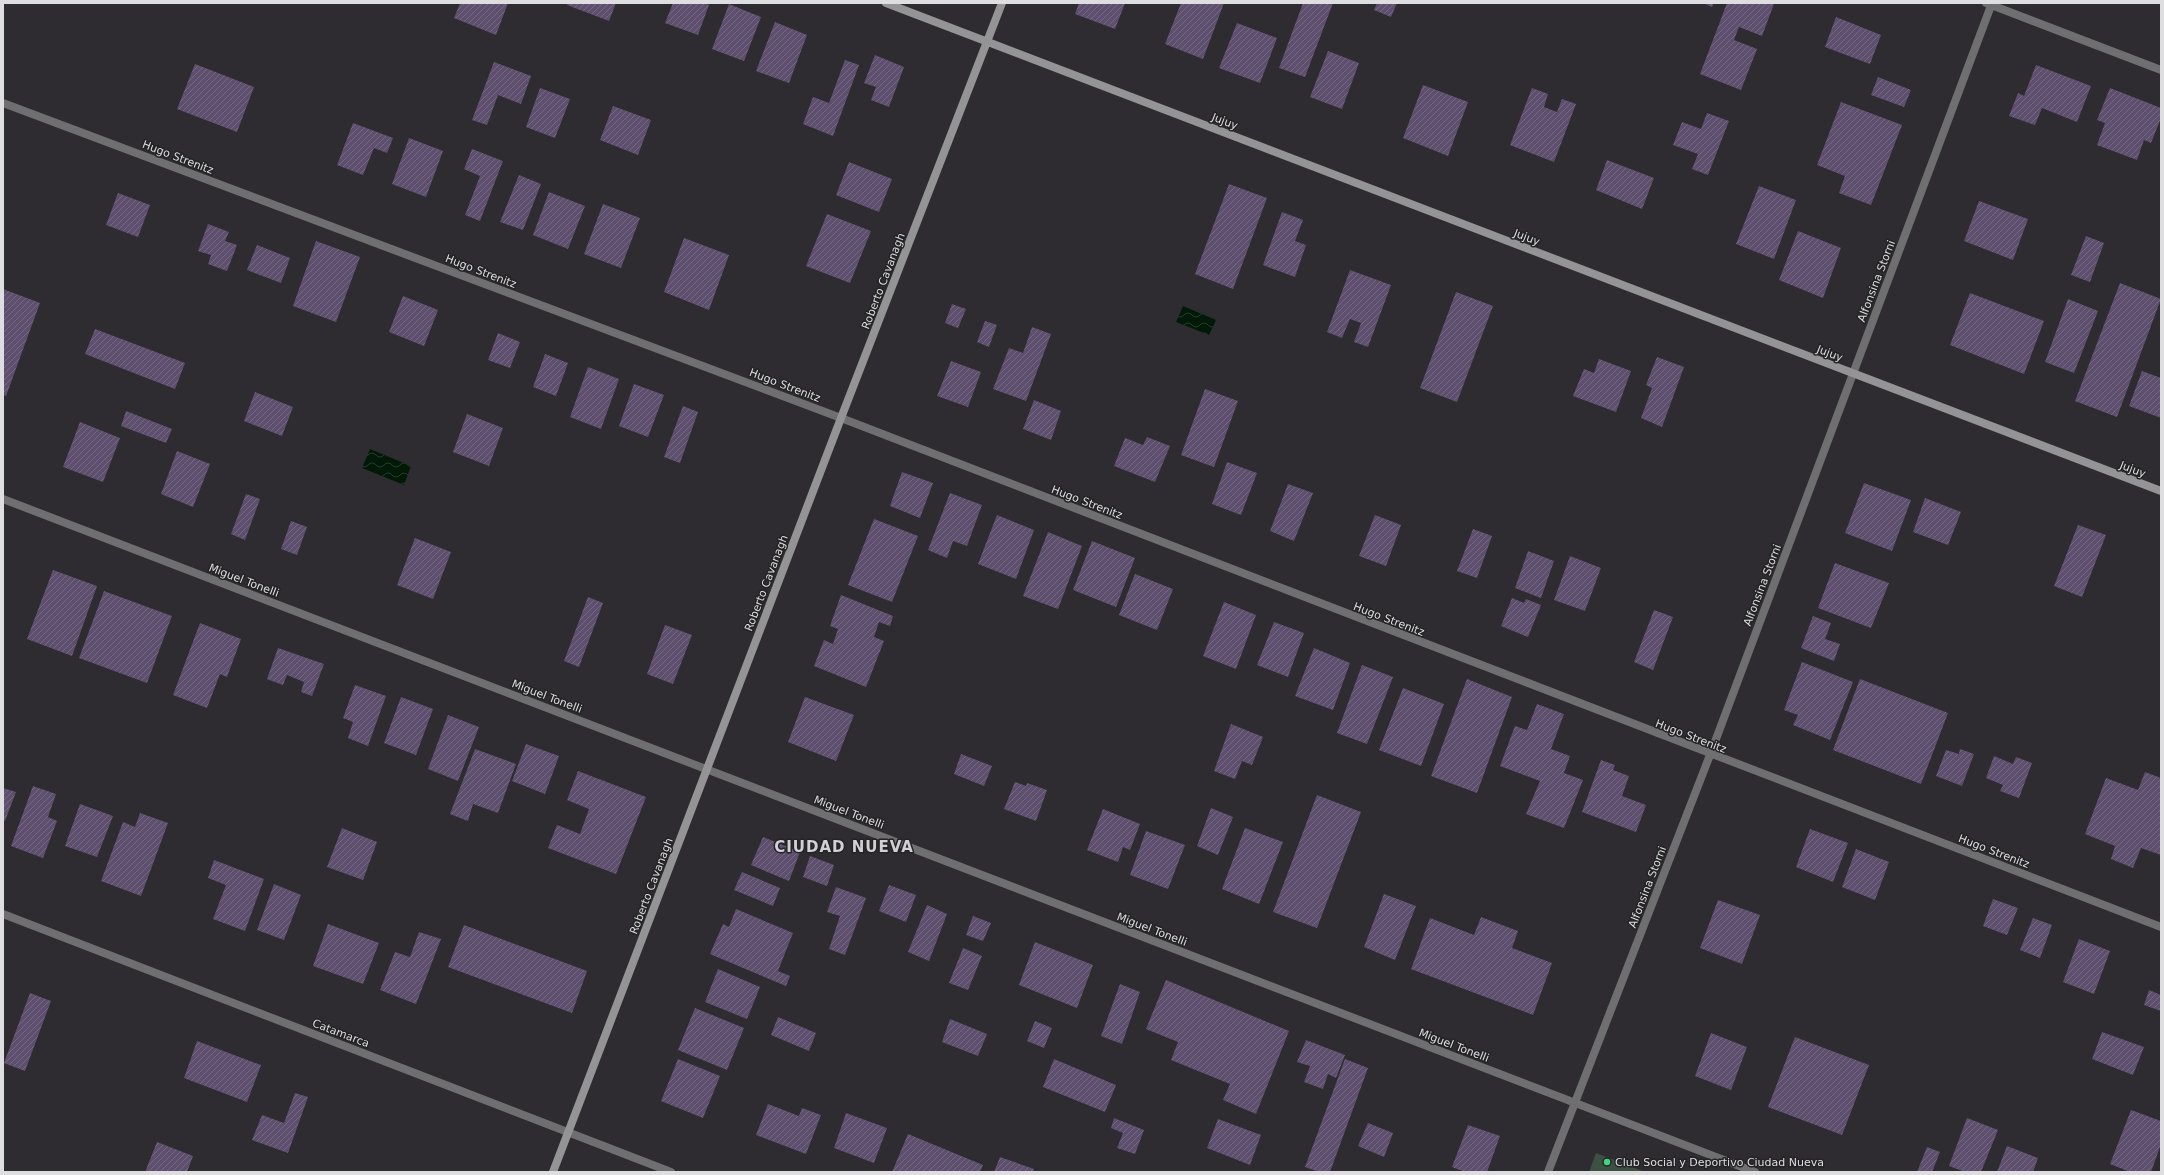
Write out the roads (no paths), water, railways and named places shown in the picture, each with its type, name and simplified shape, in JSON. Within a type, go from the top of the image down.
[{"type":"main road","name":"Jujuy","points":[[886,3],[2161,491]]},
{"type":"main road","name":"Roberto Cavanagh","points":[[553,1172],[567,1132],[708,770],[841,418],[1002,3]]},
{"type":"street","points":[[1989,4],[2161,70]]},
{"type":"street","name":"Alfonsina Storni","points":[[1548,1172],[1710,755],[1853,374],[1989,4]]},
{"type":"street","name":"Hugo Strenitz","points":[[3,103],[841,418],[1710,755],[2161,927]]},
{"type":"street","name":"Miguel Tonelli","points":[[3,499],[1755,1172]]},
{"type":"street","name":"Catamarca","points":[[3,914],[671,1172]]},
{"type":"water","points":[[1183,306],[1216,320],[1209,335],[1176,322]]},
{"type":"water","points":[[370,449],[411,466],[404,485],[362,468]]},
{"type":"place","name":"Club Social y Deportivo Ciudad Nueva","points":[[1607,1162]]},
{"type":"district","name":"CIUDAD NUEVA","points":[[844,847]]}]
